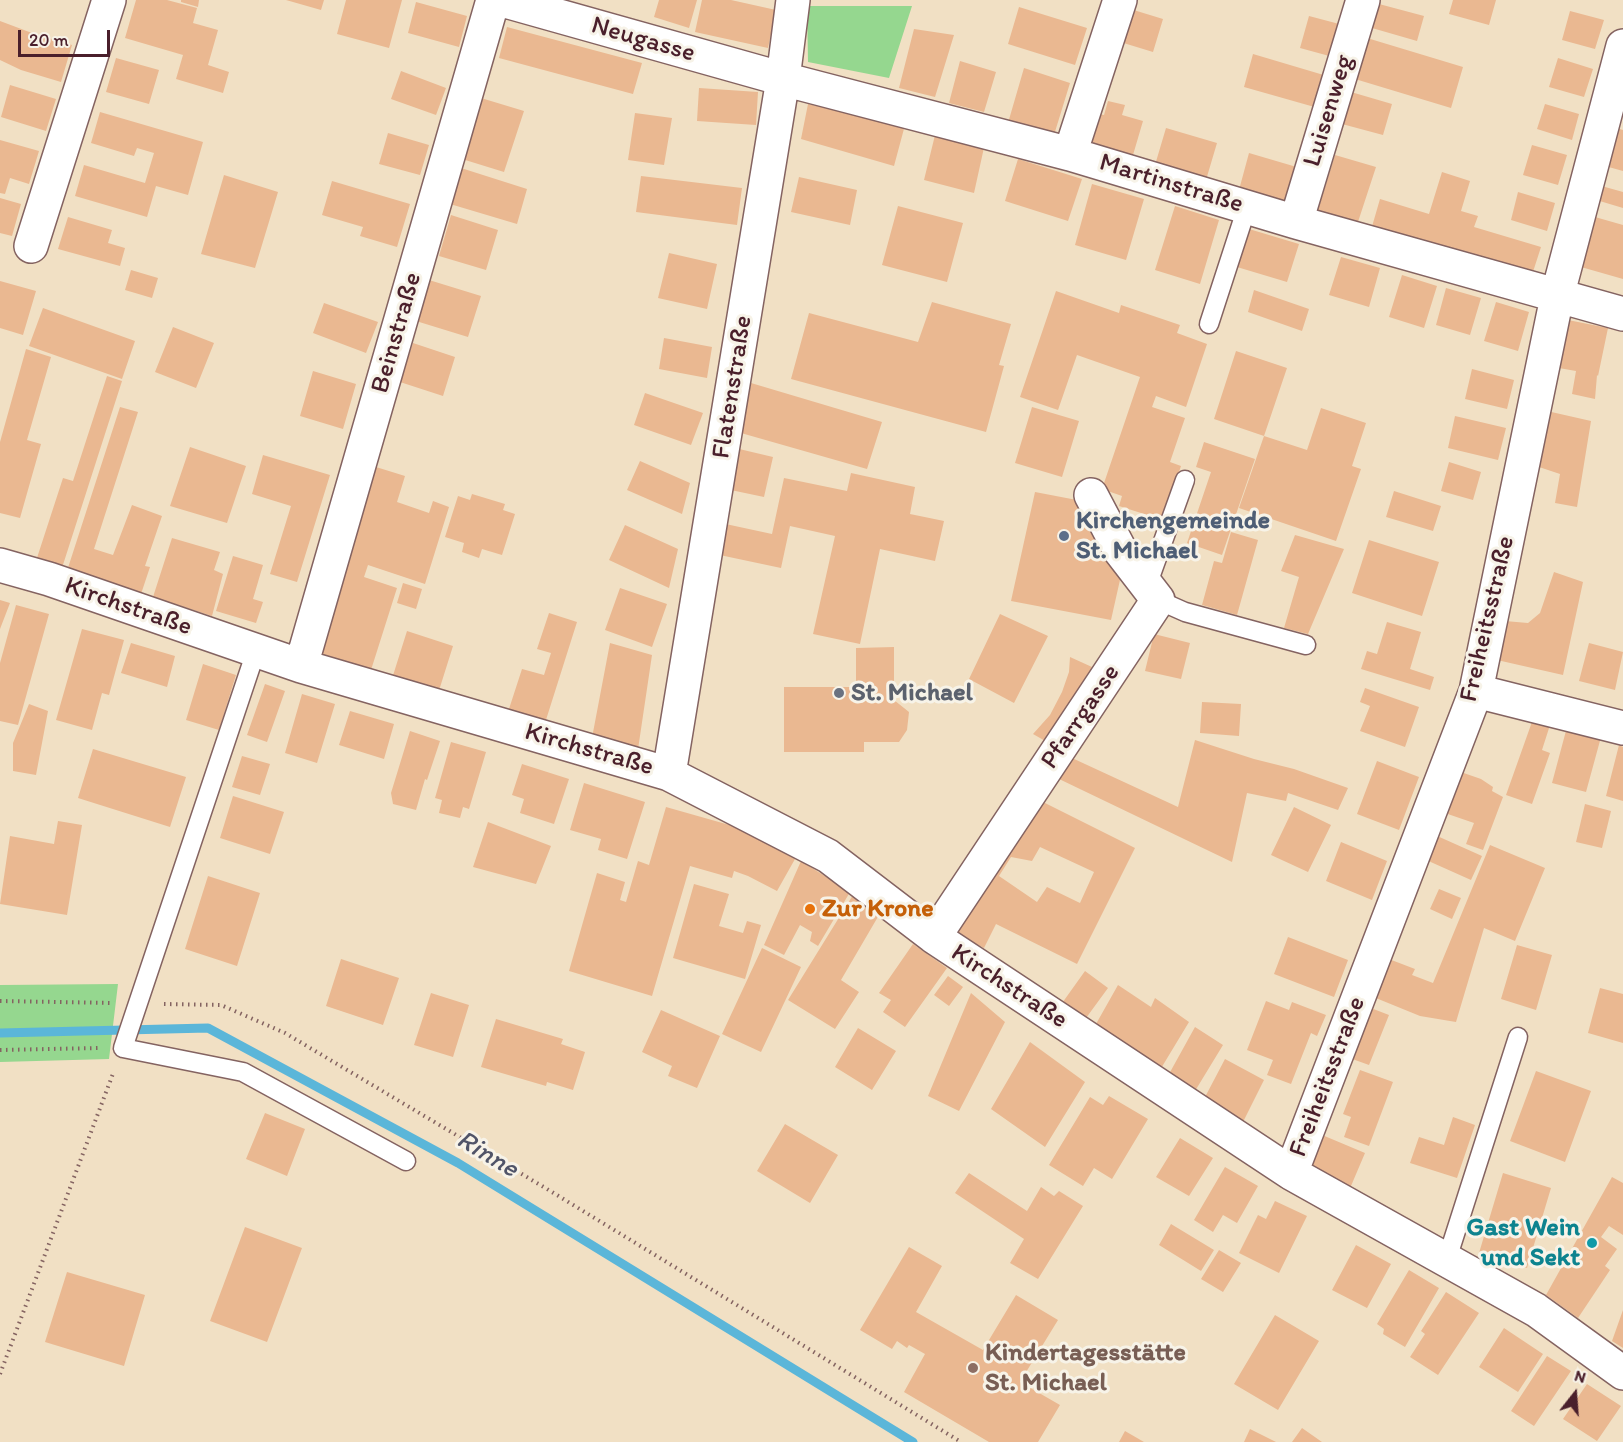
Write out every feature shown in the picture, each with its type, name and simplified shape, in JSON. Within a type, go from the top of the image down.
[{"type":"street","points":[[32,246],[109,0]]},
{"type":"street","name":"Beinstraße","points":[[301,666],[493,0]]},
{"type":"street","name":"Neugasse","points":[[502,0],[783,79]]},
{"type":"street","name":"Flatenstraße","points":[[669,774],[783,79],[793,0]]},
{"type":"street","points":[[1070,154],[1119,0]]},
{"type":"street","name":"Luisenweg","points":[[1296,222],[1363,0]]},
{"type":"street","name":"Freiheitsstraße","points":[[1291,1173],[1476,691],[1557,297],[1623,45]]},
{"type":"street","name":"Martinstraße","points":[[783,79],[1070,154],[1296,222],[1623,314]]},
{"type":"street","points":[[1091,495],[1120,552],[1153,593]]},
{"type":"street","name":"Kirchstraße","points":[[0,565],[49,579],[301,666],[669,774],[828,856],[934,937],[1291,1173],[1536,1310],[1623,1373]]},
{"type":"street","name":"Pfarrgasse","points":[[934,937],[1153,593]]},
{"type":"street","points":[[1476,691],[1623,728]]},
{"type":"lane","points":[[1209,324],[1247,207]]},
{"type":"lane","points":[[1185,480],[1153,593],[1185,612],[1306,645]]},
{"type":"lane","points":[[256,651],[123,1048],[243,1072],[406,1161]]},
{"type":"lane","points":[[1447,1259],[1518,1037]]},
{"type":"path","points":[[0,1001],[220,1005],[285,1033],[552,1192],[961,1442]]},
{"type":"path","points":[[0,1050],[123,1048],[0,1374]]},
{"type":"green space","points":[[807,6],[912,6],[889,78],[808,62]]},
{"type":"green space","points":[[118,984],[109,1059],[0,1062],[0,985]]},
{"type":"building","points":[[136,0],[167,0],[197,8],[193,23],[218,30],[208,65],[229,72],[223,93],[176,79],[183,55],[125,38]]},
{"type":"building","points":[[181,0],[199,0],[198,7],[181,2]]},
{"type":"building","points":[[286,0],[324,0],[321,10]]},
{"type":"building","points":[[346,0],[402,0],[389,48],[337,34]]},
{"type":"building","points":[[659,0],[697,0],[689,28],[654,17]]},
{"type":"building","points":[[702,0],[731,0],[776,10],[768,48],[695,32]]},
{"type":"building","points":[[1453,0],[1496,0],[1489,25],[1449,14]]},
{"type":"building","points":[[416,2],[467,16],[459,47],[408,33]]},
{"type":"building","points":[[1379,4],[1424,16],[1417,41],[1372,28]]},
{"type":"building","points":[[1019,7],[1087,28],[1075,65],[1008,44]]},
{"type":"building","points":[[1127,8],[1163,19],[1153,52],[1117,41]]},
{"type":"building","points":[[1570,11],[1604,20],[1595,49],[1562,40]]},
{"type":"building","points":[[1309,16],[1343,25],[1333,57],[1300,48]]},
{"type":"building","points":[[0,21],[72,45],[61,82],[21,70],[0,60]]},
{"type":"building","points":[[507,27],[642,63],[633,94],[499,58]]},
{"type":"building","points":[[914,29],[954,35],[935,97],[899,88]]},
{"type":"building","points":[[1367,38],[1463,67],[1451,108],[1355,79]]},
{"type":"building","points":[[1253,54],[1327,76],[1318,108],[1244,87]]},
{"type":"building","points":[[116,58],[159,70],[149,104],[106,92]]},
{"type":"building","points":[[1558,58],[1593,69],[1584,97],[1549,87]]},
{"type":"building","points":[[960,61],[996,72],[984,112],[949,103]]},
{"type":"building","points":[[1024,68],[1070,83],[1054,135],[1008,123]]},
{"type":"building","points":[[401,71],[446,88],[436,115],[391,99]]},
{"type":"building","points":[[10,85],[56,99],[46,131],[1,117]]},
{"type":"building","points":[[699,88],[758,92],[756,125],[697,121]]},
{"type":"building","points":[[1351,92],[1392,104],[1383,135],[1342,124]]},
{"type":"building","points":[[481,98],[524,111],[504,172],[462,159]]},
{"type":"building","points":[[1108,101],[1125,105],[1122,115],[1143,121],[1133,155],[1085,142],[1093,113],[1104,115]]},
{"type":"building","points":[[808,104],[905,125],[894,166],[801,139]]},
{"type":"building","points":[[1545,104],[1579,114],[1572,140],[1537,129]]},
{"type":"building","points":[[100,112],[203,142],[188,195],[156,186],[147,217],[75,196],[84,165],[145,183],[154,153],[137,148],[134,156],[91,143]]},
{"type":"building","points":[[635,113],[672,118],[664,165],[628,160]]},
{"type":"building","points":[[1166,128],[1217,143],[1206,180],[1155,165]]},
{"type":"building","points":[[1616,128],[1623,130],[1623,171],[1605,166]]},
{"type":"building","points":[[936,131],[985,143],[974,193],[924,180]]},
{"type":"building","points":[[388,133],[429,145],[420,175],[379,164]]},
{"type":"building","points":[[0,140],[39,151],[29,184],[10,178],[5,194],[0,193]]},
{"type":"building","points":[[1532,145],[1567,155],[1558,185],[1523,175]]},
{"type":"building","points":[[1249,153],[1300,168],[1289,205],[1239,190]]},
{"type":"building","points":[[1335,155],[1376,167],[1356,228],[1316,216]]},
{"type":"building","points":[[1018,159],[1082,179],[1068,221],[1005,201]]},
{"type":"building","points":[[461,168],[527,189],[517,224],[450,204]]},
{"type":"building","points":[[1442,172],[1470,181],[1461,211],[1478,216],[1474,227],[1541,247],[1531,278],[1371,230],[1380,199],[1429,214]]},
{"type":"building","points":[[224,175],[278,192],[255,268],[201,254]]},
{"type":"building","points":[[641,176],[742,188],[737,225],[636,212]]},
{"type":"building","points":[[799,177],[857,190],[850,225],[791,212]]},
{"type":"building","points":[[332,181],[410,204],[397,247],[360,236],[363,227],[322,215]]},
{"type":"building","points":[[1092,184],[1144,199],[1126,260],[1075,245]]},
{"type":"building","points":[[1598,185],[1623,192],[1623,208],[1593,199]]},
{"type":"building","points":[[1518,192],[1555,203],[1547,231],[1511,220]]},
{"type":"building","points":[[0,198],[21,204],[12,236],[0,233]]},
{"type":"building","points":[[898,206],[963,223],[947,282],[882,265]]},
{"type":"building","points":[[1175,206],[1219,220],[1200,284],[1155,270]]},
{"type":"building","points":[[451,215],[498,230],[486,270],[439,256]]},
{"type":"building","points":[[1588,215],[1623,225],[1623,279],[1574,265]]},
{"type":"building","points":[[68,217],[112,230],[108,243],[125,248],[120,266],[58,249]]},
{"type":"building","points":[[1249,229],[1299,244],[1287,282],[1237,267]]},
{"type":"building","points":[[669,253],[717,264],[707,309],[658,298]]},
{"type":"building","points":[[1341,257],[1380,268],[1369,307],[1329,295]]},
{"type":"building","points":[[131,270],[158,278],[152,298],[125,290]]},
{"type":"building","points":[[1402,275],[1437,286],[1424,328],[1389,317]]},
{"type":"building","points":[[429,280],[481,296],[468,337],[416,321]]},
{"type":"building","points":[[0,281],[36,291],[23,335],[0,328]]},
{"type":"building","points":[[1446,288],[1481,298],[1470,335],[1436,325]]},
{"type":"building","points":[[1254,290],[1309,309],[1302,331],[1248,312]]},
{"type":"building","points":[[1056,291],[1119,313],[1121,305],[1180,325],[1177,333],[1207,344],[1186,407],[1156,396],[1152,407],[1185,418],[1170,462],[1181,466],[1163,520],[1119,506],[1122,496],[1102,489],[1140,377],[1077,355],[1058,410],[1020,397]]},
{"type":"building","points":[[932,302],[1011,324],[999,365],[1004,366],[986,432],[791,379],[809,313],[918,342]]},
{"type":"building","points":[[1496,302],[1529,312],[1518,351],[1484,341]]},
{"type":"building","points":[[324,303],[378,322],[366,353],[313,333]]},
{"type":"building","points":[[43,308],[135,341],[122,379],[29,346]]},
{"type":"building","points":[[1563,319],[1608,328],[1597,375],[1595,399],[1572,394],[1576,371],[1553,367]]},
{"type":"building","points":[[173,327],[214,343],[196,388],[155,372]]},
{"type":"building","points":[[664,338],[712,347],[707,378],[659,369]]},
{"type":"building","points":[[413,343],[455,357],[443,396],[400,382]]},
{"type":"building","points":[[26,349],[51,357],[27,440],[41,444],[20,518],[0,513],[0,442]]},
{"type":"building","points":[[1236,351],[1287,368],[1264,436],[1214,419]]},
{"type":"building","points":[[1472,369],[1514,380],[1507,409],[1465,399]]},
{"type":"building","points":[[313,371],[356,384],[343,429],[300,416]]},
{"type":"building","points":[[107,376],[122,381],[61,571],[35,564],[63,478],[73,481]]},
{"type":"building","points":[[751,383],[882,422],[867,469],[741,433]]},
{"type":"building","points":[[645,393],[703,413],[691,445],[634,425]]},
{"type":"building","points":[[120,407],[138,412],[94,549],[113,555],[132,505],[162,516],[145,566],[150,567],[140,597],[66,574]]},
{"type":"building","points":[[1032,407],[1079,421],[1062,477],[1015,463]]},
{"type":"building","points":[[1321,408],[1366,423],[1352,466],[1361,469],[1336,541],[1239,508],[1264,436],[1307,450]]},
{"type":"building","points":[[1547,411],[1591,421],[1577,507],[1555,503],[1560,474],[1536,466]]},
{"type":"building","points":[[1455,416],[1506,428],[1498,460],[1448,448]]},
{"type":"building","points":[[1204,442],[1255,459],[1222,555],[1187,543],[1211,472],[1196,467]]},
{"type":"building","points":[[190,447],[246,466],[227,523],[170,506]]},
{"type":"building","points":[[735,448],[773,457],[764,497],[726,489]]},
{"type":"building","points":[[263,455],[330,475],[297,582],[270,574],[291,506],[252,494]]},
{"type":"building","points":[[640,461],[690,483],[682,514],[627,490]]},
{"type":"building","points":[[1449,462],[1481,472],[1473,500],[1441,491]]},
{"type":"building","points":[[376,467],[405,476],[397,502],[429,513],[433,501],[449,507],[425,584],[368,565],[364,577],[397,588],[371,670],[317,653]]},
{"type":"building","points":[[851,473],[915,487],[910,514],[944,521],[935,561],[880,549],[860,644],[813,634],[835,536],[790,526],[781,568],[715,554],[721,523],[772,534],[784,478],[847,491]]},
{"type":"building","points":[[1394,491],[1441,506],[1433,531],[1386,517]]},
{"type":"building","name":"Kirchengemeinde St. Michael","points":[[1035,492],[1082,501],[1122,571],[1111,620],[1011,601]]},
{"type":"building","points":[[472,494],[505,504],[503,510],[515,514],[502,555],[482,549],[479,558],[462,552],[464,543],[445,537],[458,496],[470,500]]},
{"type":"building","points":[[625,525],[678,549],[669,588],[609,560]]},
{"type":"building","points":[[1231,532],[1258,540],[1237,615],[1202,605],[1214,561],[1222,563]]},
{"type":"building","points":[[1295,535],[1344,549],[1308,634],[1284,628],[1299,577],[1281,571]]},
{"type":"building","points":[[172,538],[220,552],[214,570],[223,574],[212,616],[153,597]]},
{"type":"building","points":[[1369,540],[1439,562],[1422,616],[1352,593]]},
{"type":"building","points":[[233,556],[263,565],[253,599],[263,602],[256,623],[216,611]]},
{"type":"building","points":[[1554,572],[1583,582],[1563,675],[1497,660],[1505,621],[1528,623],[1540,613]]},
{"type":"building","points":[[403,583],[422,589],[416,609],[397,603]]},
{"type":"building","points":[[620,588],[667,604],[652,647],[605,630]]},
{"type":"building","points":[[0,600],[10,603],[0,629]]},
{"type":"building","points":[[16,605],[49,614],[18,725],[0,721],[0,663]]},
{"type":"building","points":[[549,613],[577,622],[545,723],[508,712],[522,669],[544,675],[551,653],[537,649]]},
{"type":"building","points":[[1000,614],[1048,636],[1014,703],[969,679]]},
{"type":"building","points":[[1387,622],[1421,632],[1410,669],[1434,677],[1430,690],[1361,669],[1367,651],[1377,654]]},
{"type":"building","points":[[82,629],[124,640],[109,695],[102,693],[92,730],[56,720]]},
{"type":"building","points":[[407,631],[453,646],[436,700],[390,685]]},
{"type":"building","points":[[1154,634],[1190,643],[1181,679],[1145,671]]},
{"type":"building","points":[[131,643],[175,656],[167,687],[121,673]]},
{"type":"building","points":[[610,643],[652,655],[637,756],[591,743]]},
{"type":"building","points":[[1589,643],[1623,652],[1615,690],[1579,681]]},
{"type":"building","name":"St. Michael","points":[[894,647],[894,700],[909,712],[907,730],[899,742],[864,742],[864,752],[784,752],[784,687],[856,687],[856,648]]},
{"type":"building","points":[[1070,657],[1092,667],[1078,705],[1047,742],[1033,734],[1050,715],[1062,692],[1069,672]]},
{"type":"building","points":[[203,664],[236,675],[219,730],[186,720]]},
{"type":"building","points":[[265,684],[285,691],[267,742],[247,735]]},
{"type":"building","points":[[1365,688],[1419,707],[1405,747],[1360,731],[1370,706],[1360,702]]},
{"type":"building","points":[[302,694],[335,704],[317,763],[285,753]]},
{"type":"building","points":[[1202,702],[1241,704],[1239,736],[1200,733]]},
{"type":"building","points":[[29,704],[48,711],[36,775],[13,771],[13,743]]},
{"type":"building","points":[[350,711],[394,724],[384,759],[339,745]]},
{"type":"building","points":[[1533,719],[1550,725],[1542,750],[1550,753],[1532,804],[1506,795]]},
{"type":"building","points":[[1567,727],[1601,737],[1586,792],[1552,783]]},
{"type":"building","points":[[410,731],[440,741],[416,810],[393,804],[391,793]]},
{"type":"building","points":[[1195,740],[1294,769],[1348,788],[1338,810],[1288,793],[1286,801],[1247,793],[1232,862],[1057,778],[1072,758],[1178,807]]},
{"type":"building","points":[[451,742],[486,752],[469,809],[463,807],[460,818],[439,813],[442,800],[435,798]]},
{"type":"building","points":[[1619,745],[1623,747],[1623,801],[1606,796]]},
{"type":"building","points":[[93,749],[186,777],[170,827],[78,798]]},
{"type":"building","points":[[242,756],[270,764],[260,795],[232,787]]},
{"type":"building","points":[[1377,761],[1419,777],[1399,830],[1357,814]]},
{"type":"building","points":[[522,764],[569,779],[554,824],[520,813],[524,799],[512,795]]},
{"type":"building","points":[[1455,770],[1481,779],[1493,787],[1492,791],[1503,797],[1483,850],[1466,844],[1474,823],[1439,811]]},
{"type":"building","points":[[584,783],[645,802],[627,859],[598,850],[601,839],[570,830]]},
{"type":"building","points":[[233,796],[284,812],[270,854],[220,838]]},
{"type":"building","points":[[1041,801],[1135,848],[1077,964],[996,924],[984,948],[955,933]],"holes":[[[1040,847],[1094,872],[1080,903],[1047,887],[1037,902],[999,876],[1011,857],[1032,861]]]},
{"type":"building","points":[[1585,804],[1611,811],[1602,848],[1576,842]]},
{"type":"building","points":[[666,807],[740,828],[795,859],[777,891],[734,871],[732,878],[690,866],[652,996],[569,971],[597,873],[625,882],[620,900],[626,902],[638,861],[649,865]]},
{"type":"building","points":[[1294,807],[1331,825],[1308,872],[1271,855]]},
{"type":"building","points":[[58,821],[82,825],[67,915],[0,904],[10,836],[54,844]]},
{"type":"building","points":[[488,822],[551,846],[536,884],[473,867]]},
{"type":"building","points":[[1435,835],[1482,856],[1471,880],[1424,859]]},
{"type":"building","points":[[1341,842],[1387,861],[1372,900],[1326,881]]},
{"type":"building","points":[[1490,845],[1545,868],[1515,941],[1484,928],[1456,1022],[1420,1016],[1366,994],[1381,956],[1415,969],[1412,975],[1433,983]]},
{"type":"building","name":"Zur Krone","points":[[801,861],[850,892],[818,946],[810,941],[812,932],[800,925],[784,955],[764,945]]},
{"type":"building","points":[[208,876],[260,893],[237,966],[185,949]]},
{"type":"building","points":[[694,884],[729,894],[719,926],[743,933],[747,921],[761,925],[745,979],[673,958]]},
{"type":"building","points":[[1439,889],[1461,898],[1452,919],[1430,909]]},
{"type":"building","points":[[853,895],[879,915],[841,980],[859,992],[835,1029],[788,1000]]},
{"type":"building","points":[[1288,937],[1348,960],[1334,997],[1274,974]]},
{"type":"building","points":[[913,944],[947,968],[905,1027],[883,1012],[891,1000],[879,993]]},
{"type":"building","points":[[1517,945],[1552,955],[1536,1010],[1501,999]]},
{"type":"building","points":[[762,948],[801,967],[761,1052],[722,1034]]},
{"type":"building","points":[[341,959],[399,978],[383,1025],[326,1006]]},
{"type":"building","points":[[1085,971],[1108,988],[1078,1029],[1055,1013]]},
{"type":"building","points":[[948,976],[963,987],[949,1006],[934,995]]},
{"type":"building","points":[[1118,985],[1151,1007],[1155,998],[1189,1022],[1160,1070],[1096,1024]]},
{"type":"building","points":[[1600,988],[1623,994],[1623,1043],[1588,1033]]},
{"type":"building","points":[[431,993],[469,1005],[453,1057],[414,1045]]},
{"type":"building","points":[[971,993],[1005,1022],[959,1111],[928,1096]]},
{"type":"building","points":[[1266,1001],[1289,1010],[1292,1002],[1326,1015],[1317,1036],[1311,1033],[1291,1084],[1267,1075],[1273,1060],[1247,1050]]},
{"type":"building","points":[[1363,1005],[1389,1015],[1369,1065],[1344,1056]]},
{"type":"building","points":[[661,1010],[720,1036],[697,1088],[668,1076],[672,1066],[642,1052]]},
{"type":"building","points":[[496,1019],[563,1039],[561,1044],[585,1052],[573,1090],[547,1082],[546,1086],[481,1067]]},
{"type":"building","points":[[1195,1027],[1223,1045],[1195,1091],[1169,1074]]},
{"type":"building","points":[[858,1028],[896,1051],[872,1090],[835,1067]]},
{"type":"building","points":[[1030,1042],[1085,1082],[1045,1147],[991,1109]]},
{"type":"building","points":[[1225,1059],[1264,1080],[1242,1124],[1204,1099]]},
{"type":"building","points":[[1360,1070],[1393,1082],[1369,1146],[1344,1137],[1351,1117],[1343,1114]]},
{"type":"building","points":[[1536,1071],[1591,1091],[1565,1162],[1510,1141]]},
{"type":"building","points":[[1109,1096],[1148,1119],[1112,1179],[1094,1168],[1083,1186],[1049,1165],[1090,1097],[1103,1105]]},
{"type":"building","points":[[265,1113],[305,1129],[287,1176],[246,1159]]},
{"type":"building","points":[[1453,1117],[1475,1125],[1457,1178],[1410,1163],[1419,1137],[1444,1145]]},
{"type":"building","points":[[785,1124],[838,1155],[810,1203],[757,1171]]},
{"type":"building","points":[[1315,1132],[1365,1153],[1348,1193],[1299,1172]]},
{"type":"building","points":[[1180,1138],[1213,1158],[1189,1196],[1156,1177]]},
{"type":"building","points":[[1225,1167],[1258,1186],[1237,1223],[1223,1215],[1213,1232],[1194,1220]]},
{"type":"building","points":[[969,1173],[1027,1211],[1041,1187],[1054,1196],[1059,1191],[1083,1206],[1038,1279],[1010,1263],[1024,1239],[955,1193]]},
{"type":"building","points":[[1503,1173],[1551,1188],[1527,1268],[1479,1253]]},
{"type":"building","name":"Gast Wein und Sekt","points":[[1612,1177],[1623,1183],[1623,1235],[1609,1226],[1601,1237],[1617,1249],[1605,1266],[1610,1270],[1578,1318],[1546,1295]]},
{"type":"building","points":[[1275,1201],[1307,1216],[1279,1273],[1239,1253],[1258,1215],[1266,1219]]},
{"type":"building","points":[[1171,1224],[1214,1250],[1201,1271],[1159,1245]]},
{"type":"building","points":[[245,1227],[302,1248],[267,1342],[210,1321]]},
{"type":"building","points":[[1356,1245],[1391,1264],[1367,1308],[1332,1290]]},
{"type":"building","name":"Kindertagesstätte St. Michael","points":[[909,1247],[942,1266],[916,1312],[983,1350],[1016,1295],[1058,1320],[1020,1382],[1060,1405],[1038,1442],[989,1442],[904,1392],[925,1354],[909,1345],[907,1348],[897,1341],[892,1349],[860,1330]]},
{"type":"building","points":[[1219,1250],[1241,1263],[1223,1292],[1201,1279]]},
{"type":"building","points":[[1409,1270],[1439,1288],[1405,1347],[1383,1334],[1384,1329],[1377,1324]]},
{"type":"building","points":[[67,1272],[145,1295],[124,1366],[45,1342]]},
{"type":"building","points":[[1446,1292],[1479,1313],[1438,1375],[1410,1357],[1425,1334],[1421,1331]]},
{"type":"building","name":"Gast Wein und Sekt","points":[[1623,1310],[1623,1348],[1612,1341]]},
{"type":"building","points":[[1275,1315],[1319,1341],[1278,1410],[1234,1384]]},
{"type":"building","points":[[1504,1328],[1543,1354],[1518,1392],[1479,1367]]},
{"type":"building","points":[[1547,1356],[1571,1371],[1534,1426],[1511,1411]]},
{"type":"building","points":[[1587,1384],[1621,1406],[1597,1441],[1563,1419]]},
{"type":"building","points":[[1302,1428],[1322,1442],[1292,1442]]},
{"type":"building","points":[[1250,1429],[1276,1442],[1244,1442]]},
{"type":"building","points":[[1125,1431],[1144,1442],[1119,1442]]},
{"type":"waterway","name":"Rinne","points":[[0,1033],[208,1028],[458,1163],[913,1442]]},
{"type":"place","name":"Kirchengemeinde St. Michael","points":[[1064,536]]},
{"type":"place","name":"St. Michael","points":[[839,693]]},
{"type":"place","name":"Zur Krone","points":[[810,909]]},
{"type":"place","name":"Gast Wein und Sekt","points":[[1592,1243]]},
{"type":"place","name":"Kindertagesstätte St. Michael","points":[[973,1368]]}]
